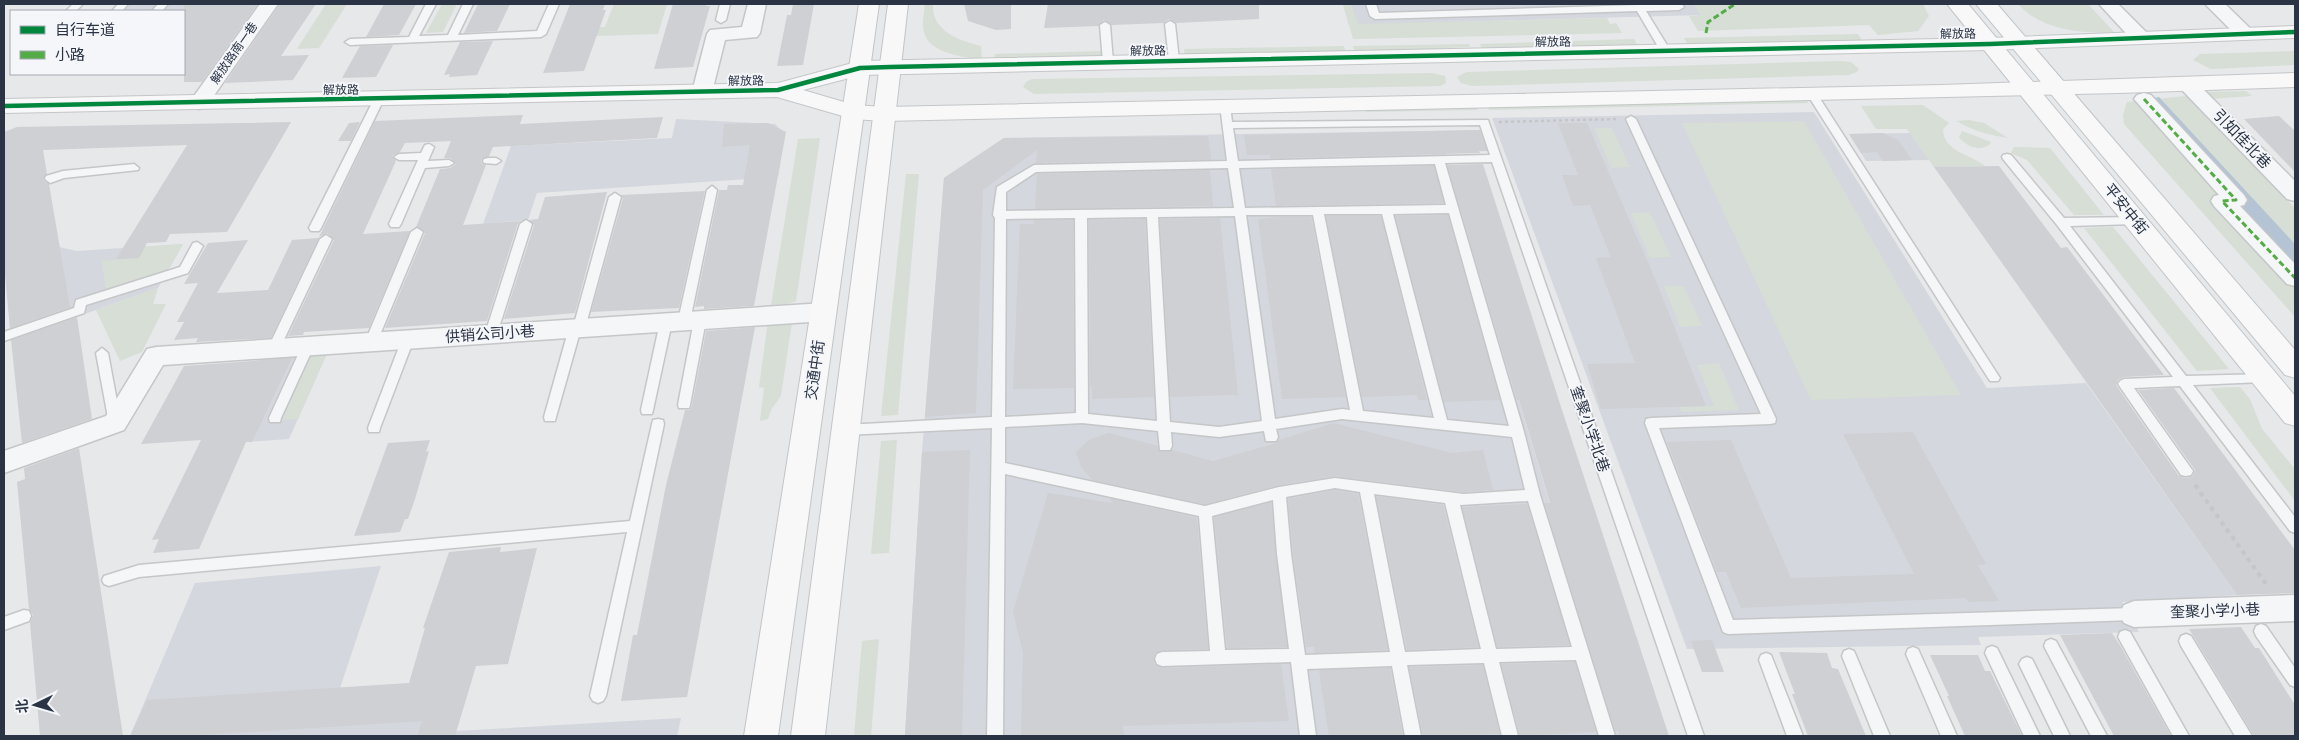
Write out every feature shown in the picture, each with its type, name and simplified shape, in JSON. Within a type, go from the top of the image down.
[{"type":"street","name":"解放路南一巷","points":[[199,103],[269,4]]},
{"type":"street","points":[[702,92],[717,34],[750,33],[757,4]]},
{"type":"street","name":"交通中街","points":[[761,736],[869,4]]},
{"type":"street","points":[[808,736],[898,4]]},
{"type":"street","name":"平安中街","points":[[1957,4],[2295,415]]},
{"type":"street","name":"平安中街","points":[[1986,4],[2295,368]]},
{"type":"street","points":[[2108,4],[2141,38]]},
{"type":"street","points":[[2214,4],[2246,34]]},
{"type":"street","name":"解放路","points":[[10,108],[778,90],[860,68],[890,67],[1990,44],[2295,32]]},
{"type":"street","name":"解放路","points":[[778,90],[853,112],[884,114],[1226,115],[1812,94],[2029,91],[2295,80]]},
{"type":"street","name":"引如佳北巷","points":[[2188,85],[2295,194]]},
{"type":"street","points":[[2144,99],[2236,200],[2222,200],[2295,278]]},
{"type":"street","name":"供销公司小巷","points":[[115,423],[156,356],[824,312]]},
{"type":"street","points":[[4,462],[115,423]]},
{"type":"street","name":"奎聚小学小巷","points":[[2130,625],[2289,608]]},
{"type":"lane","points":[[412,40],[431,4]]},
{"type":"lane","points":[[451,38],[468,4]]},
{"type":"lane","points":[[350,42],[541,34],[554,4]]},
{"type":"lane","points":[[721,20],[725,4]]},
{"type":"lane","points":[[1371,4],[1375,16],[1605,7],[1640,9],[1679,7],[1677,4]]},
{"type":"lane","points":[[1640,9],[1665,50]]},
{"type":"lane","points":[[1170,24],[1174,60]]},
{"type":"lane","points":[[1105,25],[1108,62]]},
{"type":"lane","points":[[1812,94],[1994,378]]},
{"type":"lane","points":[[315,228],[379,99]]},
{"type":"lane","points":[[1270,431],[1226,115],[1484,122]]},
{"type":"lane","points":[[1631,119],[1770,419],[1651,422],[1728,628],[2130,625],[2181,736]]},
{"type":"lane","name":"奎聚小学北巷","points":[[1484,122],[1696,736]]},
{"type":"lane","points":[[398,157],[425,156],[449,163]]},
{"type":"lane","points":[[394,224],[425,156]]},
{"type":"lane","points":[[2007,157],[2061,222],[2295,526]]},
{"type":"lane","points":[[995,736],[999,467],[999,215],[1001,190],[1034,169],[1496,158]]},
{"type":"lane","points":[[349,160],[363,159]]},
{"type":"lane","points":[[1439,160],[1518,432],[1532,495],[1608,736]]},
{"type":"lane","points":[[50,179],[63,175],[134,168]]},
{"type":"lane","points":[[647,410],[684,321],[712,190]]},
{"type":"lane","points":[[550,417],[615,198]]},
{"type":"lane","points":[[999,215],[1452,209]]},
{"type":"lane","points":[[1387,210],[1442,424]]},
{"type":"lane","points":[[1318,211],[1357,415]]},
{"type":"lane","points":[[1152,213],[1165,446]]},
{"type":"lane","points":[[1081,214],[1082,418]]},
{"type":"lane","points":[[2061,222],[2135,220]]},
{"type":"lane","points":[[491,334],[526,224]]},
{"type":"lane","points":[[370,342],[417,232]]},
{"type":"lane","points":[[274,348],[326,239]]},
{"type":"lane","points":[[4,337],[80,310],[80,303],[184,270],[197,246]]},
{"type":"lane","points":[[684,321],[684,405]]},
{"type":"lane","points":[[374,428],[408,339]]},
{"type":"lane","points":[[275,418],[308,346]]},
{"type":"lane","points":[[102,353],[115,423]]},
{"type":"lane","points":[[2188,475],[2124,384],[2264,377]]},
{"type":"lane","points":[[845,430],[1082,418],[1164,428],[1219,432],[1270,431],[1342,414],[1518,432]]},
{"type":"lane","points":[[598,696],[658,424]]},
{"type":"lane","points":[[999,467],[1168,500],[1205,512],[1279,493],[1335,484],[1464,500],[1532,495]]},
{"type":"lane","points":[[1366,488],[1413,736]]},
{"type":"lane","points":[[1279,493],[1284,554],[1308,736]]},
{"type":"lane","points":[[1451,498],[1510,736]]},
{"type":"lane","points":[[1205,512],[1218,657]]},
{"type":"lane","points":[[109,580],[139,571],[636,526]]},
{"type":"lane","points":[[4,624],[24,616]]},
{"type":"lane","points":[[2261,630],[2295,680]]},
{"type":"lane","points":[[2186,640],[2244,736]]},
{"type":"lane","points":[[2051,646],[2099,736]]},
{"type":"lane","points":[[1162,659],[1218,657],[1398,659],[1582,653]]},
{"type":"lane","points":[[1992,653],[2032,736]]},
{"type":"lane","points":[[1913,654],[1949,736]]},
{"type":"lane","points":[[1849,656],[1882,736]]},
{"type":"lane","points":[[1766,660],[1795,736]]},
{"type":"lane","points":[[2027,664],[2062,736]]},
{"type":"path","points":[[1484,122],[1631,119]]},
{"type":"path","points":[[2188,475],[2289,608]]},
{"type":"shaded area","points":[[129,4],[201,4],[185,25],[185,10],[123,10]]},
{"type":"shaded area","points":[[326,4],[347,4],[319,48],[297,49]]},
{"type":"shaded area","points":[[442,4],[457,4],[443,32],[426,33]]},
{"type":"shaded area","points":[[614,4],[667,4],[658,34],[566,37],[569,29],[605,27]]},
{"type":"shaded area","points":[[925,4],[933,4],[937,21],[948,33],[956,38],[981,46],[982,60],[950,54],[929,41],[923,27]]},
{"type":"shaded area","points":[[1343,4],[1694,4],[1701,15],[1349,25]]},
{"type":"shaded area","points":[[1343,4],[1351,4],[1358,24],[1607,18],[1610,24],[1616,23],[1622,33],[1353,39]]},
{"type":"shaded area","points":[[1694,4],[1923,4],[1929,16],[1918,31],[1878,35],[1869,25],[1698,31],[1689,16],[1701,15]]},
{"type":"shaded area","points":[[2018,4],[2088,4],[2114,32],[2076,31],[2050,25],[2027,13]]},
{"type":"shaded area","points":[[1858,34],[1863,42],[1688,45],[1684,38]]},
{"type":"shaded area","points":[[1634,39],[1638,46],[1509,50],[1481,47],[1480,44]]},
{"type":"shaded area","points":[[1469,44],[1470,47],[1370,53],[1355,53],[1353,46]]},
{"type":"shaded area","points":[[1344,46],[1346,53],[1185,57],[1184,49]]},
{"type":"shaded area","points":[[1101,51],[1102,58],[994,60],[995,54]]},
{"type":"shaded area","points":[[2295,51],[2295,65],[2211,69],[2193,60],[2200,54]]},
{"type":"shaded area","points":[[1851,62],[1859,69],[1857,72],[1849,75],[1472,86],[1461,83],[1457,77],[1467,72]]},
{"type":"shaded area","points":[[1432,73],[1445,76],[1446,83],[1440,86],[1034,94],[1023,87],[1026,82],[1032,79]]},
{"type":"shaded area","points":[[2246,91],[2252,96],[2210,99],[2202,92]]},
{"type":"shaded area","points":[[2186,96],[2295,208],[2295,317],[2124,124],[2123,115],[2127,102]]},
{"type":"shaded area","points":[[1806,99],[1808,103],[1489,110],[1488,106]]},
{"type":"shaded area","points":[[1923,105],[1949,123],[1943,129],[1944,137],[1953,148],[1985,166],[1934,167],[1907,129],[1876,129],[1861,106]]},
{"type":"shaded area","points":[[1476,106],[1478,110],[1365,112],[1375,107]]},
{"type":"shaded area","points":[[1814,112],[1987,388],[2086,383],[2237,595],[2122,602],[2139,632],[1978,637],[1981,645],[1687,649],[1492,118]]},
{"type":"shaded area","points":[[676,119],[775,124],[785,134],[778,177],[537,193],[528,220],[483,224],[511,146],[672,138]]},
{"type":"shaded area","points":[[1969,120],[1984,123],[2008,138],[1981,132],[1957,121]]},
{"type":"shaded area","points":[[1804,121],[1961,395],[1811,400],[1682,123]]},
{"type":"shaded area","points":[[1594,128],[1612,128],[1630,167],[1611,168]]},
{"type":"shaded area","points":[[1480,130],[1488,151],[1445,152],[1619,736],[905,736],[922,452],[944,178],[1004,138]]},
{"type":"shaded area","points":[[1962,131],[1991,142],[1982,148],[1970,146],[1959,137]]},
{"type":"shaded area","points":[[1910,133],[1929,160],[1866,161],[1849,134]]},
{"type":"shaded area","points":[[820,138],[796,301],[787,304],[771,305],[798,139]]},
{"type":"shaded area","points":[[2014,147],[2050,148],[2104,215],[2074,215],[2027,160],[2011,153]]},
{"type":"shaded area","points":[[906,174],[919,174],[898,415],[881,416]]},
{"type":"shaded area","points":[[1650,212],[1671,257],[1650,258],[1631,213]]},
{"type":"shaded area","points":[[2113,227],[2229,369],[2197,371],[2084,228]]},
{"type":"shaded area","points":[[183,244],[158,288],[11,340],[4,263],[59,247],[77,251]]},
{"type":"shaded area","points":[[183,244],[165,276],[107,294],[101,261],[139,258],[145,247]]},
{"type":"shaded area","points":[[1664,286],[1684,286],[1702,326],[1680,327]]},
{"type":"shaded area","points":[[158,288],[153,304],[166,304],[142,352],[120,361],[96,310]]},
{"type":"shaded area","points":[[768,321],[792,322],[781,396],[772,408],[768,419],[760,421],[764,388],[759,387]]},
{"type":"shaded area","points":[[328,351],[289,439],[217,444],[261,355]]},
{"type":"shaded area","points":[[328,351],[298,419],[282,420],[313,352]]},
{"type":"shaded area","points":[[1719,363],[1739,410],[1682,412],[1679,407],[1714,406],[1697,365]]},
{"type":"shaded area","points":[[2240,387],[2250,399],[2262,429],[2295,469],[2295,501],[2210,388]]},
{"type":"shaded area","points":[[897,440],[889,553],[871,554],[881,441]]},
{"type":"shaded area","points":[[381,566],[340,688],[472,679],[456,731],[681,718],[677,736],[130,736],[195,583]]},
{"type":"shaded area","points":[[879,639],[871,736],[854,736],[862,641]]},
{"type":"water","points":[[2159,97],[2295,244],[2295,271],[2234,205],[2245,204],[2149,99]]},
{"type":"building","points":[[184,4],[258,4],[202,82],[184,82]]},
{"type":"building","points":[[280,4],[316,4],[281,56],[309,55],[293,80],[225,83]]},
{"type":"building","points":[[384,4],[416,4],[399,35],[366,37]]},
{"type":"building","points":[[478,4],[510,4],[497,31],[464,33]]},
{"type":"building","points":[[570,4],[605,4],[603,10],[606,10],[584,71],[543,73]]},
{"type":"building","points":[[673,4],[707,4],[706,6],[710,6],[693,67],[654,69]]},
{"type":"building","points":[[793,4],[814,4],[803,65],[777,66],[787,15],[791,15]]},
{"type":"building","points":[[964,4],[1011,4],[1011,29],[996,30],[968,21]]},
{"type":"building","points":[[1048,4],[1259,4],[1259,19],[1176,23],[1169,19],[1164,23],[1112,25],[1104,20],[1098,26],[1044,28]]},
{"type":"building","points":[[493,41],[477,75],[449,77],[450,74],[444,75],[460,42]]},
{"type":"building","points":[[393,45],[376,77],[342,78],[360,46]]},
{"type":"building","points":[[523,115],[520,124],[663,117],[657,138],[493,147],[489,156],[481,160],[482,164],[486,165],[463,225],[522,221],[518,223],[487,321],[385,328],[425,233],[416,227],[440,169],[450,168],[456,164],[450,158],[444,158],[451,141],[405,143],[400,152],[392,156],[396,161],[363,234],[410,231],[369,328],[304,332],[303,335],[288,336],[334,240],[327,233],[319,237],[375,121]]},
{"type":"building","points":[[2279,116],[2295,131],[2295,172],[2244,119]]},
{"type":"building","points":[[291,122],[227,232],[170,234],[166,242],[147,243],[139,258],[116,259],[187,145],[43,150],[47,174],[43,180],[49,184],[70,307],[10,328],[4,260],[4,132],[17,127]]},
{"type":"building","points":[[360,122],[351,141],[338,141],[349,123]]},
{"type":"building","points":[[768,123],[786,132],[754,306],[704,309],[704,306],[695,307],[719,190],[727,190],[728,185],[743,185],[750,145],[722,147],[724,124]]},
{"type":"building","points":[[1558,123],[1587,123],[1656,281],[1706,406],[1601,409],[1587,364],[1635,363],[1596,258],[1611,257],[1590,205],[1573,206],[1562,175],[1578,175]]},
{"type":"building","points":[[1480,130],[1487,151],[1479,151],[1480,153],[1270,158],[1270,155],[1247,155],[1244,135]]},
{"type":"building","points":[[1883,133],[1898,140],[1912,160],[1883,161],[1877,152],[1861,153],[1849,134]]},
{"type":"building","points":[[1208,136],[1211,158],[1209,160],[1036,163],[1037,150],[983,190],[976,413],[925,417],[944,178],[1004,138]]},
{"type":"building","points":[[1483,164],[1669,736],[1619,736],[1618,731],[1615,731],[1544,503],[1550,503],[1519,400],[1517,400],[1447,165]]},
{"type":"building","points":[[1434,166],[1444,203],[1276,206],[1271,169]]},
{"type":"building","points":[[1999,166],[2061,248],[2067,247],[2164,375],[2124,377],[2118,380],[2116,385],[2179,476],[2186,478],[2193,476],[2195,470],[2138,390],[2174,388],[2295,550],[2295,593],[2237,595],[1934,167]]},
{"type":"building","points":[[1210,170],[1213,206],[1035,209],[1037,174]]},
{"type":"building","points":[[705,191],[679,308],[591,312],[623,198],[621,195]]},
{"type":"building","points":[[607,192],[575,313],[504,319],[534,225],[529,220],[538,219],[545,197]]},
{"type":"building","points":[[1448,215],[1500,400],[1444,402],[1395,216]]},
{"type":"building","points":[[1326,216],[1381,216],[1427,400],[1418,400],[1417,395],[1362,397]]},
{"type":"building","points":[[1311,217],[1346,397],[1282,399],[1258,219]]},
{"type":"building","points":[[1220,218],[1238,395],[1170,397],[1160,219]]},
{"type":"building","points":[[1145,219],[1154,397],[1092,399],[1092,387],[1090,387],[1089,220]]},
{"type":"building","points":[[1034,220],[1073,220],[1074,388],[1013,389],[1020,224],[1034,224]]},
{"type":"building","points":[[319,238],[271,338],[196,342],[198,338],[174,340],[184,322],[177,322],[198,283],[184,284],[208,243],[248,240],[217,293],[268,290],[292,240]]},
{"type":"building","points":[[77,317],[92,419],[22,443],[11,340]]},
{"type":"building","points":[[755,327],[687,697],[621,701],[633,635],[637,635],[666,485],[685,410],[690,410],[692,405],[706,331]]},
{"type":"building","points":[[292,358],[252,442],[246,442],[199,549],[153,553],[159,539],[152,540],[201,440],[141,444],[184,366]]},
{"type":"building","points":[[1334,423],[1452,453],[1483,450],[1493,490],[1464,492],[1335,476],[1279,485],[1205,504],[1092,480],[1081,467],[1076,452],[1090,439],[1109,433],[1158,446],[1160,452],[1172,450],[1213,461],[1276,443],[1279,440]]},
{"type":"building","points":[[1913,432],[1986,564],[1978,565],[1999,601],[1968,602],[1966,598],[1741,608],[1726,572],[1717,572],[1667,442],[1731,440],[1791,578],[1914,574],[1843,434]]},
{"type":"building","points":[[430,440],[426,452],[429,451],[415,499],[408,519],[405,519],[400,532],[354,536],[388,443]]},
{"type":"building","points":[[79,448],[123,736],[40,736],[30,623],[33,615],[29,609],[17,482],[25,479],[24,468]]},
{"type":"building","points":[[970,450],[962,736],[905,736],[922,452]]},
{"type":"building","points":[[1335,490],[1358,494],[1388,650],[1315,653],[1314,647],[1306,647],[1293,554],[1288,499]]},
{"type":"building","points":[[1048,493],[1113,503],[1109,498],[1197,518],[1208,649],[1161,650],[1155,653],[1153,658],[1155,665],[1162,668],[1281,664],[1289,721],[1123,726],[1124,736],[1021,736],[1023,652],[1013,612]]},
{"type":"building","points":[[1376,496],[1443,505],[1479,647],[1407,650]]},
{"type":"building","points":[[1271,502],[1287,647],[1227,648],[1214,517]]},
{"type":"building","points":[[1527,504],[1570,645],[1497,647],[1462,507]]},
{"type":"building","points":[[501,547],[500,552],[537,548],[508,664],[476,666],[455,736],[417,736],[422,721],[187,736],[130,736],[147,700],[409,683],[425,628],[423,628],[449,552]]},
{"type":"building","points":[[2241,627],[2255,648],[2259,648],[2295,705],[2295,736],[2254,736],[2189,629]]},
{"type":"building","points":[[2112,633],[2171,736],[2114,736],[2060,635]]},
{"type":"building","points":[[1712,640],[1724,672],[1702,672],[1691,641]]},
{"type":"building","points":[[1779,652],[1827,653],[1832,668],[1838,669],[1866,736],[1808,736]]},
{"type":"building","points":[[1930,655],[1978,655],[1985,671],[1990,671],[2022,736],[1965,736]]},
{"type":"building","points":[[1575,662],[1596,732],[1520,736],[1501,664]]},
{"type":"building","points":[[1483,665],[1500,734],[1423,736],[1409,667]]},
{"type":"building","points":[[1390,668],[1403,736],[1329,736],[1319,670]]},
{"type":"marked path","points":[[1706,33],[1708,22],[1735,4]]},
{"type":"marked path","points":[[2144,99],[2236,200],[2222,201],[2295,278]]},
{"type":"cycle path","points":[[4,106],[778,90],[860,68],[890,67],[1990,44],[2295,32]]}]
